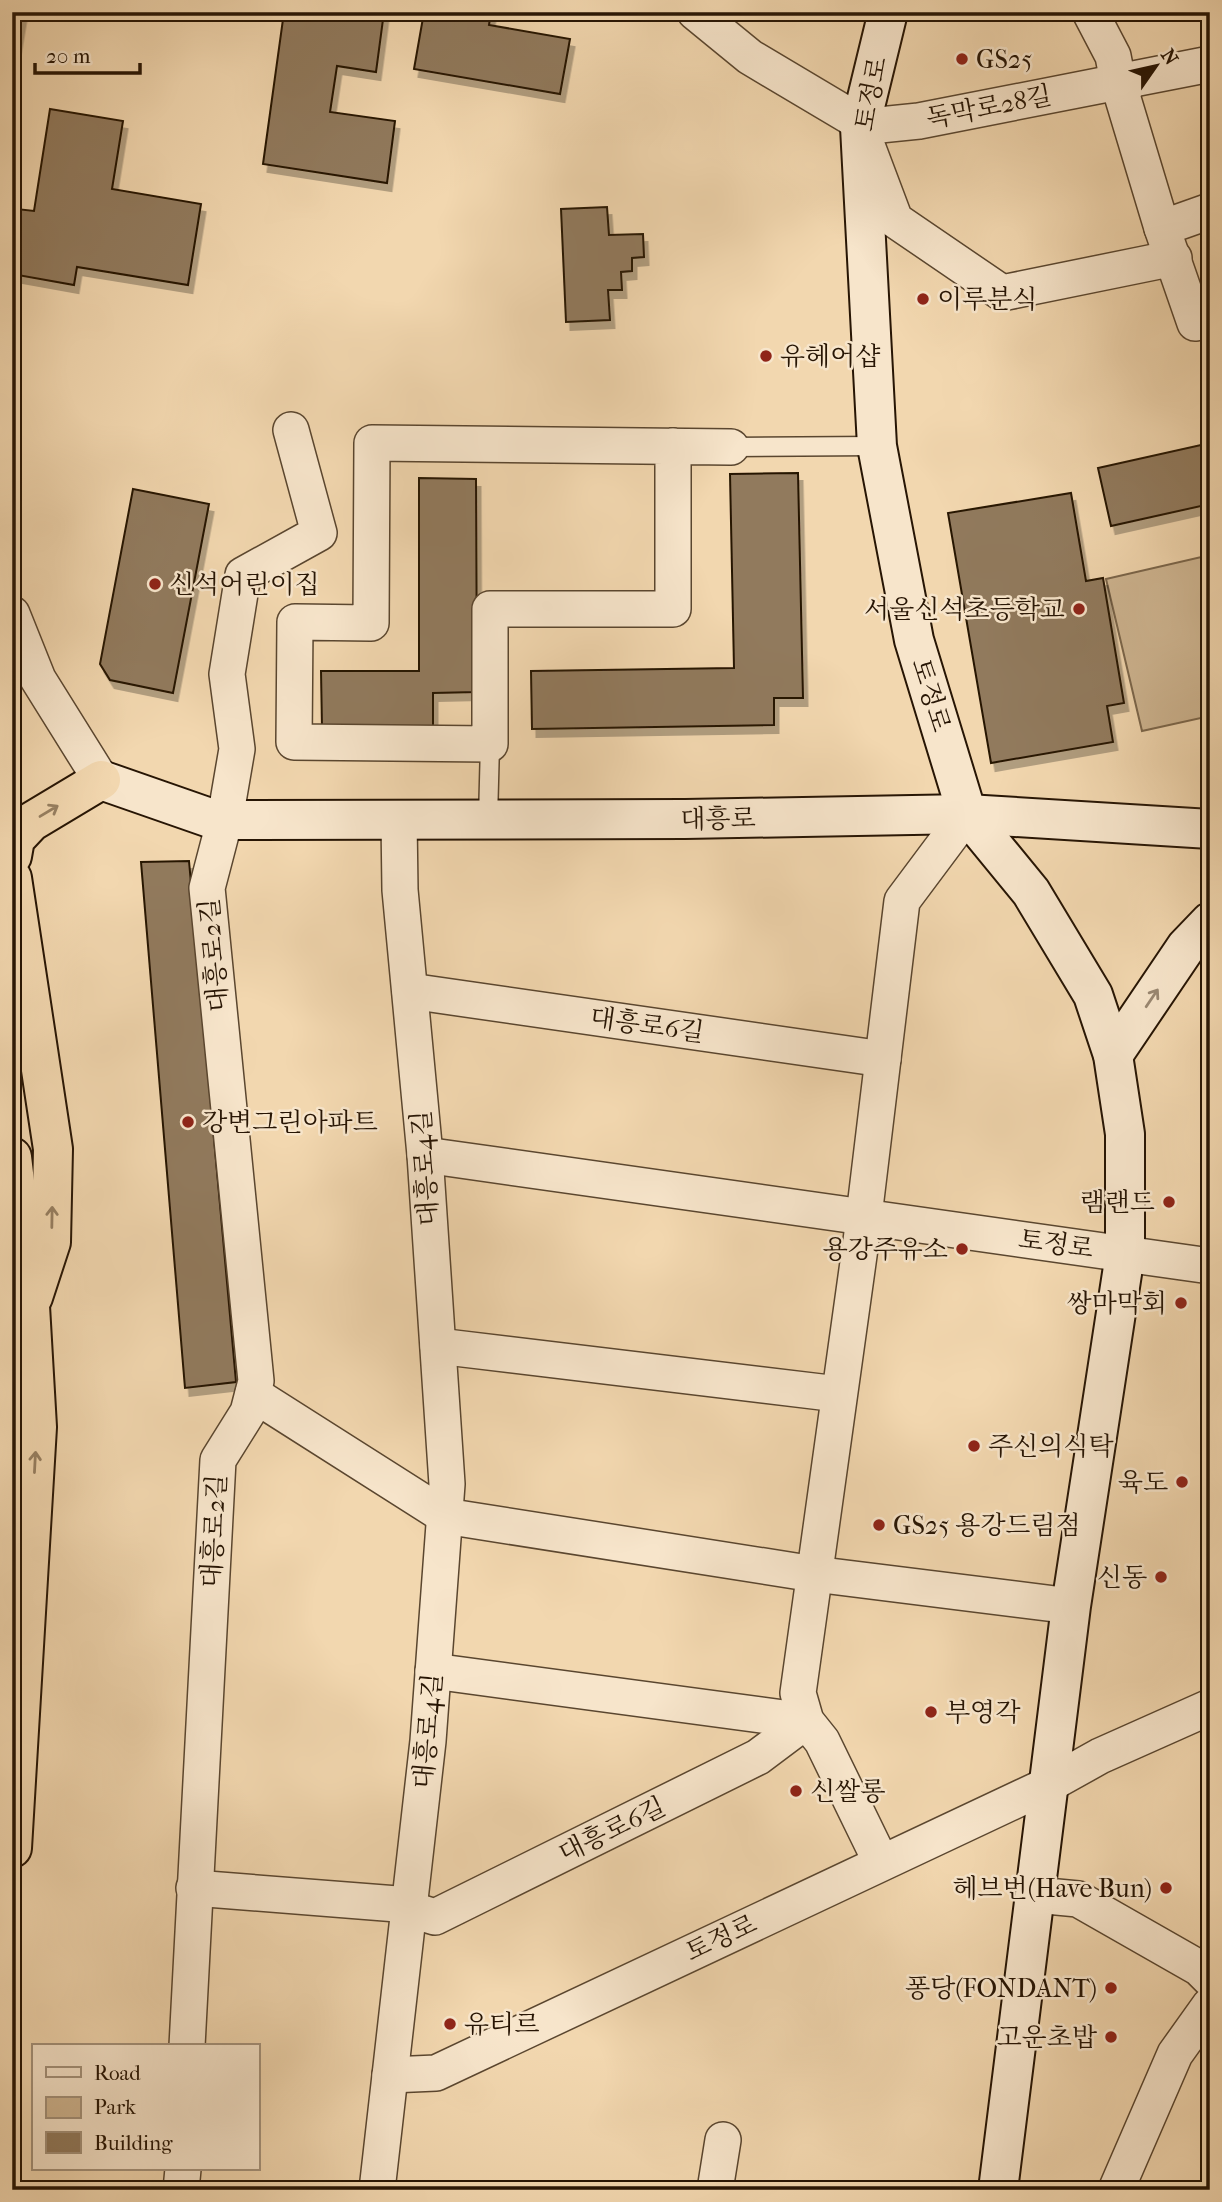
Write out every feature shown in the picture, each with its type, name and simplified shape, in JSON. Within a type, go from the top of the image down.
[{"type":"highway","points":[[12,856],[15,839],[31,822],[101,780]]},
{"type":"highway","points":[[12,878],[53,1149],[51,1242],[30,1306]]},
{"type":"highway","points":[[12,1157],[30,1306],[37,1427],[12,1848]]},
{"type":"main road","name":"토정로","points":[[888,12],[861,125],[877,446],[914,640],[967,814],[1031,892],[1093,995],[1113,1055],[1125,1134],[1125,1254],[1071,1606],[998,2190]]},
{"type":"main road","name":"대흥로","points":[[101,780],[210,818],[225,819],[685,820],[967,814],[1210,829]]},
{"type":"main road","points":[[1113,1055],[1186,947],[1210,922]]},
{"type":"street","points":[[695,12],[750,57],[861,125],[895,220],[1002,293],[1168,243],[1210,211]]},
{"type":"street","points":[[1090,12],[1113,56],[1118,82],[1195,323],[1210,320]]},
{"type":"street","name":"독막로28길","points":[[861,125],[919,121],[1210,64]]},
{"type":"street","points":[[225,819],[237,749],[228,674],[243,575],[319,533],[291,430]]},
{"type":"street","points":[[673,446],[673,609],[490,609],[489,744],[294,742],[295,622],[371,623],[372,443],[673,446],[731,447]]},
{"type":"street","points":[[12,614],[38,679],[101,780]]},
{"type":"street","points":[[881,1863],[822,1741],[806,1721],[798,1693],[863,1216],[902,901],[967,814]]},
{"type":"street","name":"대흥로2길","points":[[187,2044],[218,1460],[248,1412],[256,1381],[207,888],[225,819]]},
{"type":"street","name":"대흥로4길","points":[[377,2190],[410,1907],[433,1671],[447,1484],[425,1155],[400,890],[399,820]]},
{"type":"street","name":"대흥로6길","points":[[410,991],[883,1059]]},
{"type":"street","points":[[425,1155],[863,1216]]},
{"type":"street","name":"토정로","points":[[863,1216],[1125,1254]]},
{"type":"street","points":[[1125,1254],[1210,1266]]},
{"type":"street","points":[[438,1346],[838,1394]]},
{"type":"street","points":[[253,1394],[444,1516],[814,1574],[1071,1606]]},
{"type":"street","points":[[433,1671],[806,1721]]},
{"type":"street","name":"토정로","points":[[390,2075],[436,2073],[1048,1785],[1100,1756],[1210,1707]]},
{"type":"street","name":"대흥로6길","points":[[410,1907],[435,1917],[758,1757],[806,1721]]},
{"type":"street","points":[[194,1888],[410,1907]]},
{"type":"street","points":[[1036,1895],[1077,1899],[1199,1968],[1210,1979]]},
{"type":"street","points":[[1116,2190],[1175,2054],[1210,2006]]},
{"type":"street","points":[[715,2190],[723,2140]]},
{"type":"street","points":[[181,2190],[183,2170]]},
{"type":"lane","points":[[731,447],[877,446]]},
{"type":"lane","points":[[488,819],[489,744]]},
{"type":"green space","points":[[1210,555],[1210,716],[1142,731],[1106,579]]},
{"type":"building","points":[[12,12],[22,12],[15,53],[12,53]]},
{"type":"building","points":[[284,12],[384,12],[376,72],[337,66],[330,112],[395,121],[387,183],[263,164]]},
{"type":"building","points":[[424,12],[491,12],[489,25],[570,39],[560,94],[414,69]]},
{"type":"building","points":[[50,109],[123,121],[112,189],[201,204],[188,285],[77,267],[74,285],[12,274],[12,239],[17,209],[34,211]]},
{"type":"building","points":[[607,207],[609,235],[643,234],[644,257],[632,258],[632,271],[621,272],[622,290],[608,290],[610,320],[566,322],[561,209]]},
{"type":"building","points":[[1210,443],[1210,504],[1111,526],[1098,468]]},
{"type":"building","points":[[798,473],[803,698],[774,698],[774,725],[532,729],[531,671],[734,668],[730,474]]},
{"type":"building","points":[[419,478],[476,479],[477,692],[433,693],[433,728],[322,728],[321,671],[419,671]]},
{"type":"building","name":"신석어린이집","points":[[133,489],[209,504],[173,693],[110,680],[100,664]]},
{"type":"building","points":[[1071,493],[1086,581],[1103,578],[1124,703],[1107,706],[1113,742],[991,763],[948,513]]},
{"type":"building","name":"강변그린아파트","points":[[189,861],[236,1382],[185,1388],[141,862]]},
{"type":"place","name":"GS25","points":[[962,59]]},
{"type":"place","name":"이루분식","points":[[923,299]]},
{"type":"place","name":"유헤어샵","points":[[766,356]]},
{"type":"place","name":"신석어린이집","points":[[155,584]]},
{"type":"place","name":"서울신석초등학교","points":[[1079,609]]},
{"type":"place","name":"강변그린아파트","points":[[188,1122]]},
{"type":"place","name":"램랜드","points":[[1169,1202]]},
{"type":"place","name":"용강주유소","points":[[962,1249]]},
{"type":"place","name":"쌍마막회","points":[[1181,1303]]},
{"type":"place","name":"주신의식탁","points":[[974,1446]]},
{"type":"place","name":"육도","points":[[1182,1482]]},
{"type":"place","name":"GS25 용강드림점","points":[[879,1525]]},
{"type":"place","name":"신동","points":[[1161,1577]]},
{"type":"place","name":"부영각","points":[[931,1712]]},
{"type":"place","name":"신쌀롱","points":[[796,1791]]},
{"type":"place","name":"헤브번(Have Bun)","points":[[1166,1888]]},
{"type":"place","name":"퐁당(FONDANT)","points":[[1111,1988]]},
{"type":"place","name":"유티르","points":[[450,2024]]},
{"type":"place","name":"고운초밥","points":[[1111,2037]]}]
